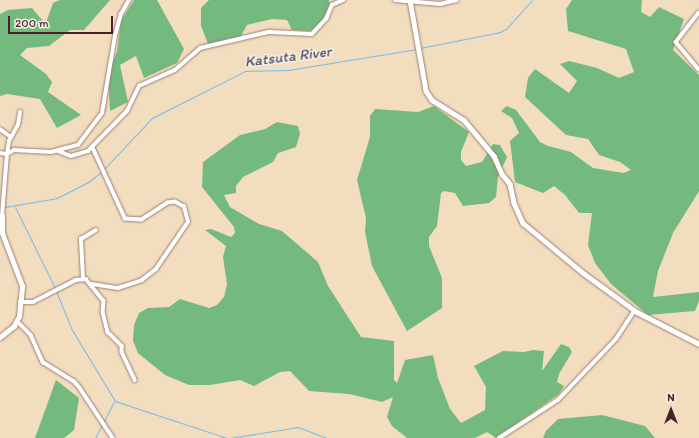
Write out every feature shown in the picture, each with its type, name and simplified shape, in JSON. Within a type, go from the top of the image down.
[{"type":"street","points":[[58,151],[78,145],[102,113],[115,36],[121,14],[129,0]]},
{"type":"street","points":[[0,153],[7,154],[14,150],[58,151],[77,156],[92,146],[127,111],[139,86],[175,70],[200,48],[269,32],[312,34],[326,19],[332,5],[343,0]]},
{"type":"street","points":[[395,0],[447,4],[457,0]]},
{"type":"street","points":[[410,1],[425,86],[429,95],[459,116],[490,150],[502,174],[510,184],[518,216],[529,230],[634,311],[699,344]]},
{"type":"street","points":[[699,13],[676,42],[699,69]]},
{"type":"street","points":[[0,337],[17,321],[20,302],[21,279],[2,242],[2,216],[7,154],[11,137],[18,124],[20,112]]},
{"type":"street","points":[[0,129],[11,137]]},
{"type":"street","points":[[83,279],[92,284],[118,288],[142,280],[156,270],[188,222],[184,207],[175,202],[168,203],[142,220],[125,219],[92,146]]},
{"type":"street","points":[[83,279],[81,239],[96,230]]},
{"type":"street","points":[[20,302],[32,302],[83,279]]},
{"type":"street","points":[[92,284],[104,301],[103,312],[108,332],[122,346],[122,352],[135,380]]},
{"type":"street","points":[[499,438],[558,400],[616,339],[634,311]]},
{"type":"street","points":[[17,321],[31,335],[43,362],[74,381],[80,388],[113,438]]},
{"type":"green space","points":[[60,0],[110,0],[84,30],[70,30],[49,46],[27,48],[20,55],[46,74],[52,82],[48,92],[81,115],[57,128],[40,99],[7,94],[0,96],[0,14],[8,10],[32,8],[43,21],[47,20],[53,3]]},
{"type":"green space","points":[[134,0],[157,0],[184,49],[177,63],[144,78],[136,56],[120,65],[128,102],[110,111],[108,73],[117,52],[121,21]]},
{"type":"green space","points":[[209,0],[329,0],[330,4],[323,19],[311,31],[292,30],[287,20],[272,19],[247,25],[241,36],[209,46],[201,26],[201,8]]},
{"type":"green space","points":[[572,0],[642,0],[641,12],[650,17],[659,7],[684,19],[673,50],[699,75],[699,191],[673,233],[658,271],[653,297],[699,292],[699,301],[695,311],[648,315],[611,284],[595,263],[588,245],[592,213],[579,213],[565,195],[554,186],[543,193],[515,182],[510,141],[519,133],[512,118],[501,111],[507,106],[516,110],[540,142],[548,146],[571,152],[593,168],[623,173],[631,170],[620,162],[599,155],[588,139],[566,135],[525,97],[528,78],[535,69],[569,93],[577,81],[560,64],[569,61],[597,68],[619,78],[634,72],[626,49],[568,31],[566,9]]},
{"type":"green space","points":[[434,106],[469,132],[461,152],[461,160],[466,166],[482,162],[493,144],[500,145],[507,157],[498,177],[496,197],[489,203],[463,206],[455,193],[444,191],[441,193],[437,226],[429,237],[429,246],[442,278],[442,308],[407,331],[372,266],[365,232],[366,218],[357,180],[370,137],[370,116],[375,109],[418,112]]},
{"type":"green space","points":[[277,122],[298,126],[300,134],[296,147],[278,153],[273,162],[243,177],[236,186],[236,193],[224,195],[230,207],[259,224],[282,231],[318,262],[328,286],[361,337],[394,341],[394,380],[397,383],[405,360],[433,355],[438,378],[450,409],[461,423],[485,410],[486,387],[474,366],[503,351],[524,352],[533,350],[544,351],[542,371],[561,344],[569,347],[572,352],[559,374],[557,382],[564,386],[559,394],[496,438],[487,432],[475,438],[407,438],[392,426],[387,417],[393,397],[382,402],[349,394],[309,391],[290,371],[280,372],[254,386],[240,380],[210,385],[189,385],[165,375],[138,353],[133,341],[134,325],[139,313],[148,308],[169,307],[180,299],[209,308],[217,305],[224,297],[227,284],[223,257],[226,246],[205,230],[211,229],[231,237],[235,233],[234,227],[202,187],[203,162],[240,135],[265,129]]},
{"type":"green space","points":[[56,380],[79,398],[74,430],[64,438],[35,438]]},
{"type":"green space","points":[[602,415],[645,426],[655,438],[543,438],[546,431],[558,419]]},
{"type":"waterway","name":"Katsuta River","points":[[420,48],[500,32],[506,29],[532,0]]},
{"type":"waterway","name":"Katsuta River","points":[[103,170],[152,118],[245,71],[288,70],[417,49]]},
{"type":"waterway","name":"Katsuta River","points":[[5,207],[57,198],[87,183],[101,172]]},
{"type":"waterway","points":[[15,207],[55,288]]},
{"type":"waterway","points":[[56,291],[72,330],[115,401],[227,438]]},
{"type":"waterway","points":[[104,421],[114,401]]},
{"type":"waterway","points":[[95,438],[102,424]]},
{"type":"waterway","points":[[230,438],[298,427],[327,438]]}]
